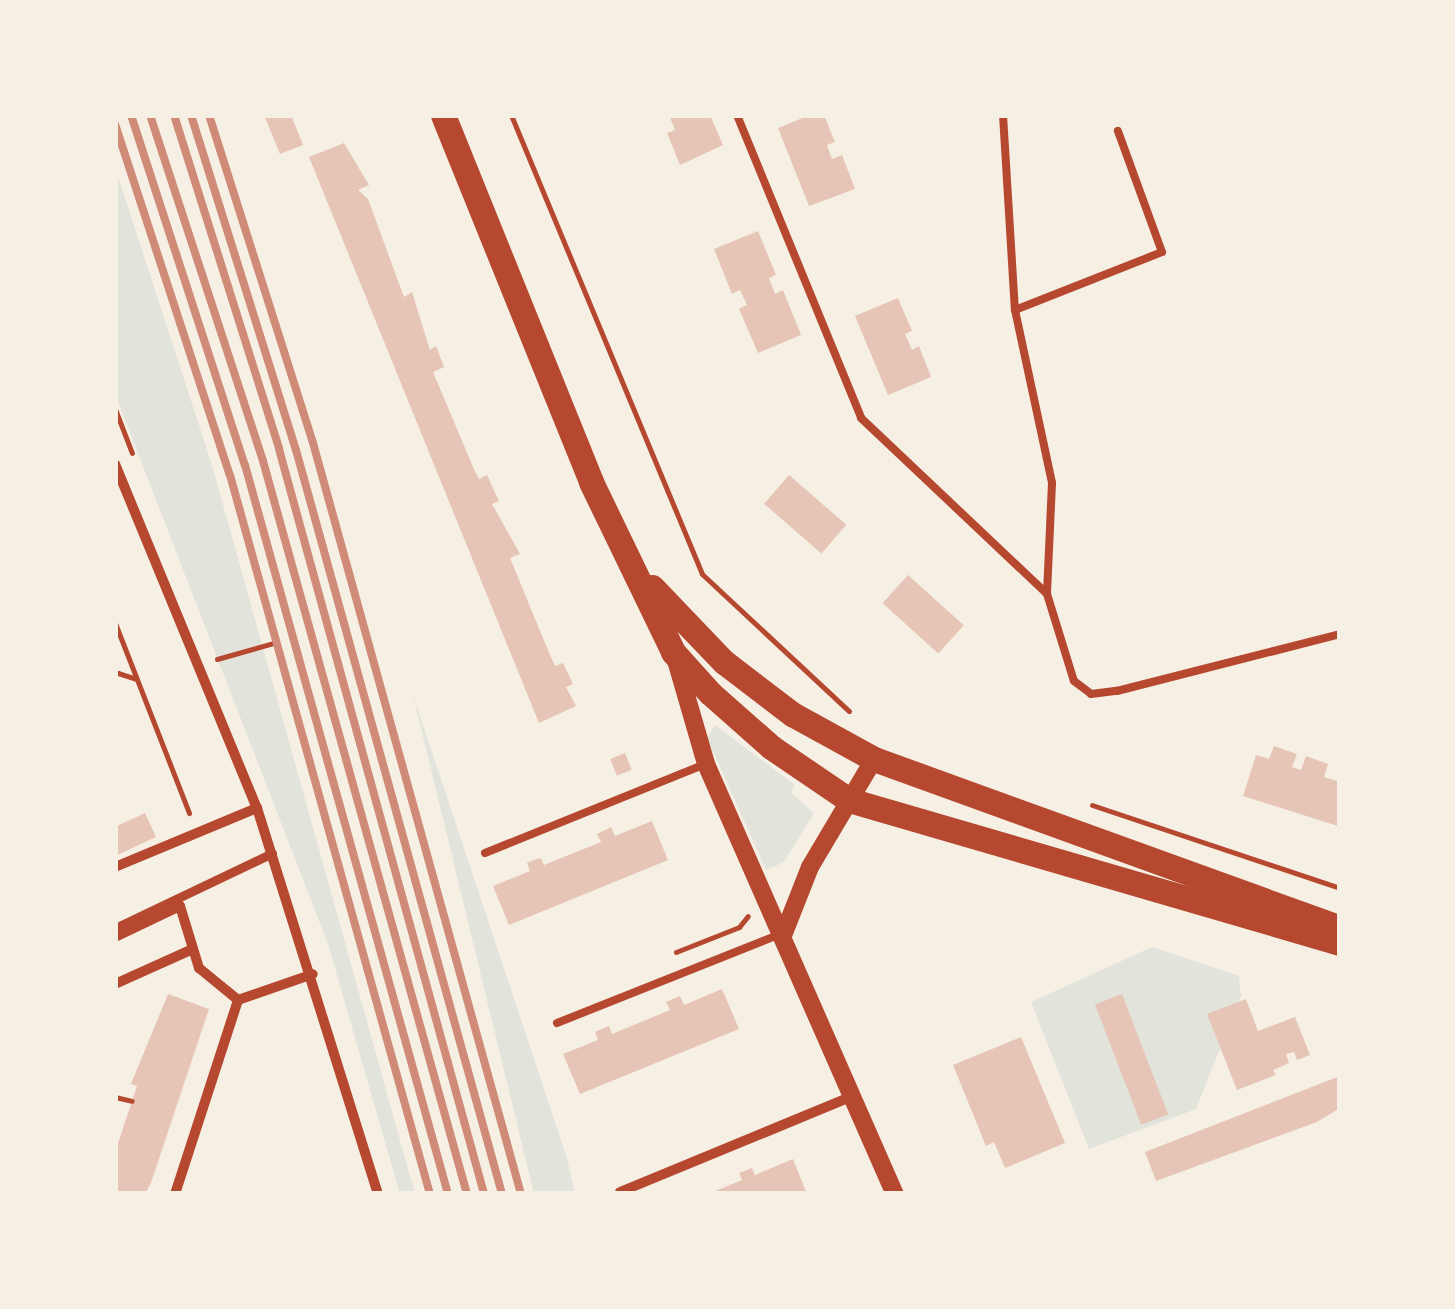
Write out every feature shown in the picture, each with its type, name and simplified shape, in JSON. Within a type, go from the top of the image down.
[{"type":"main road","points":[[442,115],[591,482],[674,652],[770,747],[850,800],[1339,928]]},
{"type":"main road","points":[[638,572],[724,662],[792,714],[874,760],[1339,928]]},
{"type":"street","points":[[115,464],[257,808],[313,974],[378,1194]]},
{"type":"street","points":[[674,652],[706,764],[784,933],[895,1194]]},
{"type":"street","points":[[784,933],[810,868],[874,760]]},
{"type":"street","points":[[115,867],[196,830],[257,808]]},
{"type":"street","points":[[115,928],[272,854]]},
{"type":"street","points":[[115,937],[180,906],[199,968],[238,1000]]},
{"type":"street","points":[[115,984],[194,949]]},
{"type":"street","points":[[238,1000],[313,974]]},
{"type":"street","points":[[175,1194],[238,1000]]},
{"type":"street","points":[[620,1192],[855,1095]]},
{"type":"lane","points":[[737,115],[862,418],[1048,594]]},
{"type":"lane","points":[[1003,115],[1015,310],[1052,483],[1048,594],[1064,660],[1074,681],[1091,694],[1340,634]]},
{"type":"lane","points":[[1015,310],[1162,252],[1118,132]]},
{"type":"lane","points":[[485,853],[706,764]]},
{"type":"lane","points":[[558,1023],[784,933]]},
{"type":"path","points":[[511,115],[702,574],[863,719]]},
{"type":"path","points":[[115,623],[196,830]]},
{"type":"path","points":[[198,666],[277,642]]},
{"type":"path","points":[[115,672],[136,679]]},
{"type":"path","points":[[1080,801],[1340,888]]},
{"type":"path","points":[[676,952],[739,927],[754,908]]},
{"type":"path","points":[[115,1096],[132,1101]]},
{"type":"shaded area","points":[[115,167],[212,465],[415,1194],[400,1194],[328,944],[115,394]]},
{"type":"shaded area","points":[[413,695],[567,1158],[575,1194],[534,1194]]},
{"type":"shaded area","points":[[715,725],[795,785],[791,793],[814,813],[784,862],[766,870],[707,738]]},
{"type":"shaded area","points":[[1152,947],[1239,976],[1241,996],[1196,1109],[1089,1149],[1031,1002]]},
{"type":"building","points":[[264,115],[291,115],[303,145],[280,154]]},
{"type":"building","points":[[669,115],[710,115],[723,145],[680,165],[667,133],[675,130]]},
{"type":"building","points":[[810,115],[824,115],[835,142],[827,145],[832,159],[842,155],[855,189],[809,206],[778,128]]},
{"type":"building","points":[[344,143],[369,185],[358,190],[368,199],[404,297],[412,292],[430,350],[436,346],[444,367],[433,372],[473,467],[479,479],[487,475],[499,501],[492,504],[520,554],[510,558],[550,655],[555,666],[563,663],[573,684],[566,687],[576,706],[539,723],[309,157]]},
{"type":"building","points":[[758,231],[776,275],[769,278],[775,294],[783,290],[801,335],[758,353],[739,309],[747,305],[740,290],[732,294],[714,249]]},
{"type":"building","points":[[898,298],[912,331],[905,334],[912,350],[919,346],[931,377],[888,395],[855,316]]},
{"type":"building","points":[[789,475],[846,525],[821,554],[764,504]]},
{"type":"building","points":[[908,575],[964,625],[938,653],[883,603]]},
{"type":"building","points":[[1274,746],[1297,754],[1292,767],[1301,770],[1306,756],[1328,764],[1324,777],[1340,782],[1338,826],[1243,796],[1256,755],[1269,759]]},
{"type":"building","points":[[625,753],[632,770],[617,776],[610,759]]},
{"type":"building","points":[[145,813],[156,837],[115,856],[115,827]]},
{"type":"building","points":[[652,821],[668,860],[509,925],[493,886],[530,871],[527,863],[534,860],[541,858],[544,865],[601,842],[597,834],[611,827],[615,836]]},
{"type":"building","points":[[722,989],[739,1029],[580,1094],[563,1054],[598,1040],[595,1032],[609,1026],[612,1034],[670,1010],[666,1002],[680,996],[684,1005]]},
{"type":"building","points":[[168,994],[209,1009],[151,1183],[145,1194],[115,1194],[115,1152],[137,1086],[131,1084]]},
{"type":"building","points":[[1122,994],[1168,1114],[1141,1125],[1095,1004]]},
{"type":"building","points":[[1246,999],[1258,1031],[1295,1017],[1310,1055],[1297,1060],[1294,1052],[1286,1054],[1289,1063],[1273,1070],[1276,1075],[1237,1090],[1207,1014]]},
{"type":"building","points":[[1021,1037],[1065,1143],[1005,1168],[994,1142],[986,1146],[953,1065]]},
{"type":"building","points":[[1340,1076],[1340,1108],[1317,1122],[1156,1181],[1145,1152]]},
{"type":"building","points":[[793,1159],[807,1194],[708,1194],[742,1180],[739,1173],[752,1168],[755,1175]]},
{"type":"railway","points":[[131,115],[245,465],[448,1194]]},
{"type":"railway","points":[[150,115],[263,461],[467,1194]]},
{"type":"railway","points":[[174,115],[279,449],[484,1194]]},
{"type":"railway","points":[[191,115],[296,450],[502,1194]]},
{"type":"railway","points":[[209,115],[313,443],[521,1194]]},
{"type":"railway","points":[[115,124],[230,475],[430,1194]]}]
